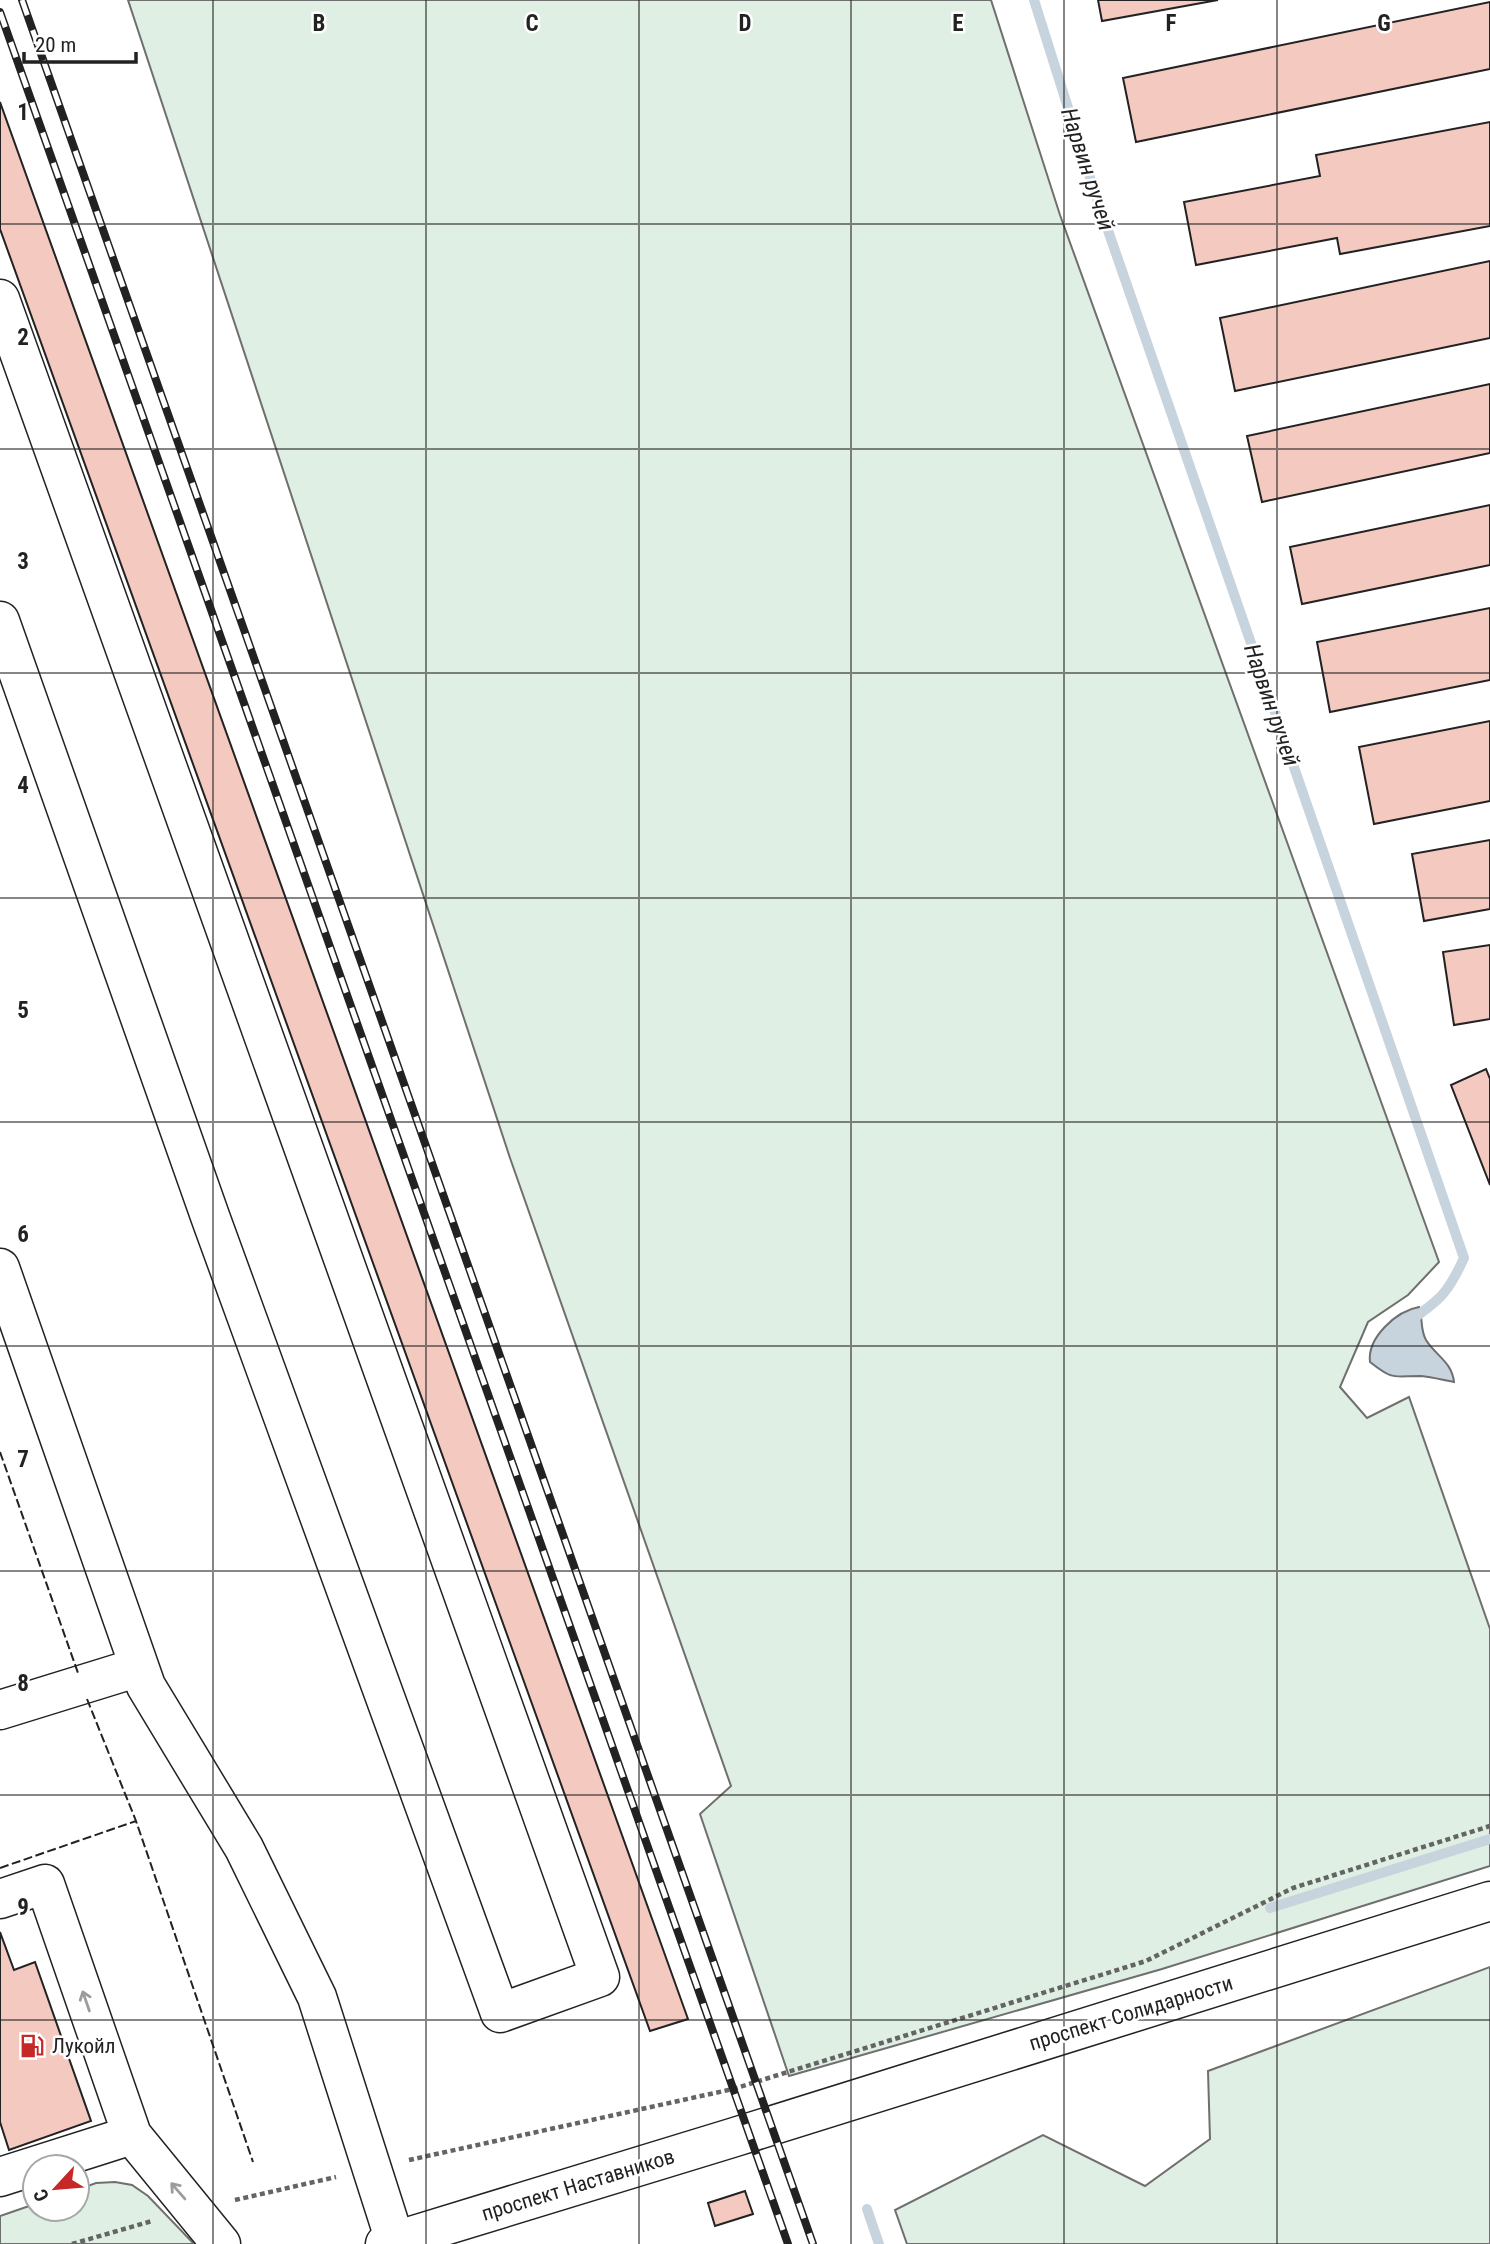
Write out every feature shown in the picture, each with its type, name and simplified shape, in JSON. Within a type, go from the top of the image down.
[{"type":"main road","points":[[0,299],[600,1977],[500,2013],[206,1206],[0,621]]},
{"type":"main road","points":[[0,1268],[146,1686],[244,1848],[317,1997],[373,2168],[390,2242]]},
{"type":"main road","points":[[0,1710],[139,1667]]},
{"type":"main road","points":[[0,1899],[45,1884],[132,2135],[221,2244]]},
{"type":"main road","name":"проспект Солидарности","points":[[771,2126],[1490,1901]]},
{"type":"main road","name":"проспект Наставников","points":[[390,2242],[771,2126]]},
{"type":"main road","points":[[0,2177],[132,2135]]},
{"type":"path","points":[[72,2244],[193,2210],[733,2089],[1146,1961],[1293,1888],[1490,1826]]},
{"type":"green space","points":[[128,0],[991,0],[1060,215],[1439,1262],[1408,1295],[1368,1322],[1340,1387],[1367,1418],[1409,1397],[1490,1629],[1490,1866],[1162,1969],[789,2076],[700,1814],[731,1786],[510,1158]]},
{"type":"green space","points":[[1490,1967],[1490,2244],[907,2244],[895,2210],[1043,2135],[1145,2186],[1210,2139],[1208,2071]]},
{"type":"green space","points":[[91,2185],[132,2185],[148,2196],[194,2244],[0,2244],[0,2216],[21,2209],[21,2223],[91,2223]]},
{"type":"shaded area","points":[[1419,1307],[1424,1336],[1447,1364],[1454,1382],[1421,1376],[1394,1376],[1370,1362],[1373,1344],[1385,1327],[1401,1314]]},
{"type":"building","points":[[1098,0],[1218,0],[1102,21]]},
{"type":"building","points":[[1490,2],[1490,69],[1136,142],[1123,78]]},
{"type":"building","points":[[0,102],[688,2019],[650,2031],[0,229]]},
{"type":"building","points":[[1490,122],[1490,226],[1340,254],[1337,238],[1196,265],[1184,202],[1320,176],[1316,155]]},
{"type":"building","points":[[1490,261],[1490,338],[1235,391],[1220,318]]},
{"type":"building","points":[[1490,384],[1490,453],[1262,502],[1247,436]]},
{"type":"building","points":[[1490,505],[1490,565],[1302,604],[1290,547]]},
{"type":"building","points":[[1490,608],[1490,680],[1330,712],[1317,642]]},
{"type":"building","points":[[1490,721],[1490,801],[1374,824],[1359,747]]},
{"type":"building","points":[[1490,840],[1490,909],[1424,921],[1412,854]]},
{"type":"building","points":[[1490,945],[1490,1019],[1454,1025],[1443,952]]},
{"type":"building","points":[[1486,1069],[1490,1079],[1490,1185],[1451,1085]]},
{"type":"building","name":"Лукойл","points":[[0,1932],[14,1970],[35,1962],[91,2121],[9,2150],[0,2122]]},
{"type":"building","points":[[745,2191],[753,2214],[715,2226],[708,2203]]},
{"type":"waterway","name":"Нарвин ручей","points":[[1034,0],[1094,190],[1464,1258],[1443,1294],[1410,1321]]},
{"type":"waterway","points":[[1270,1908],[1490,1839]]},
{"type":"waterway","points":[[867,2209],[879,2244]]},
{"type":"railway","points":[[22,0],[813,2244]]},
{"type":"railway","points":[[0,12],[788,2244]]},
{"type":"fence","points":[[0,1452],[78,1673]]},
{"type":"fence","points":[[87,1699],[136,1821]]},
{"type":"fence","points":[[0,1868],[136,1821],[253,2162]]},
{"type":"place","name":"Лукойл","points":[[32,2046]]}]
